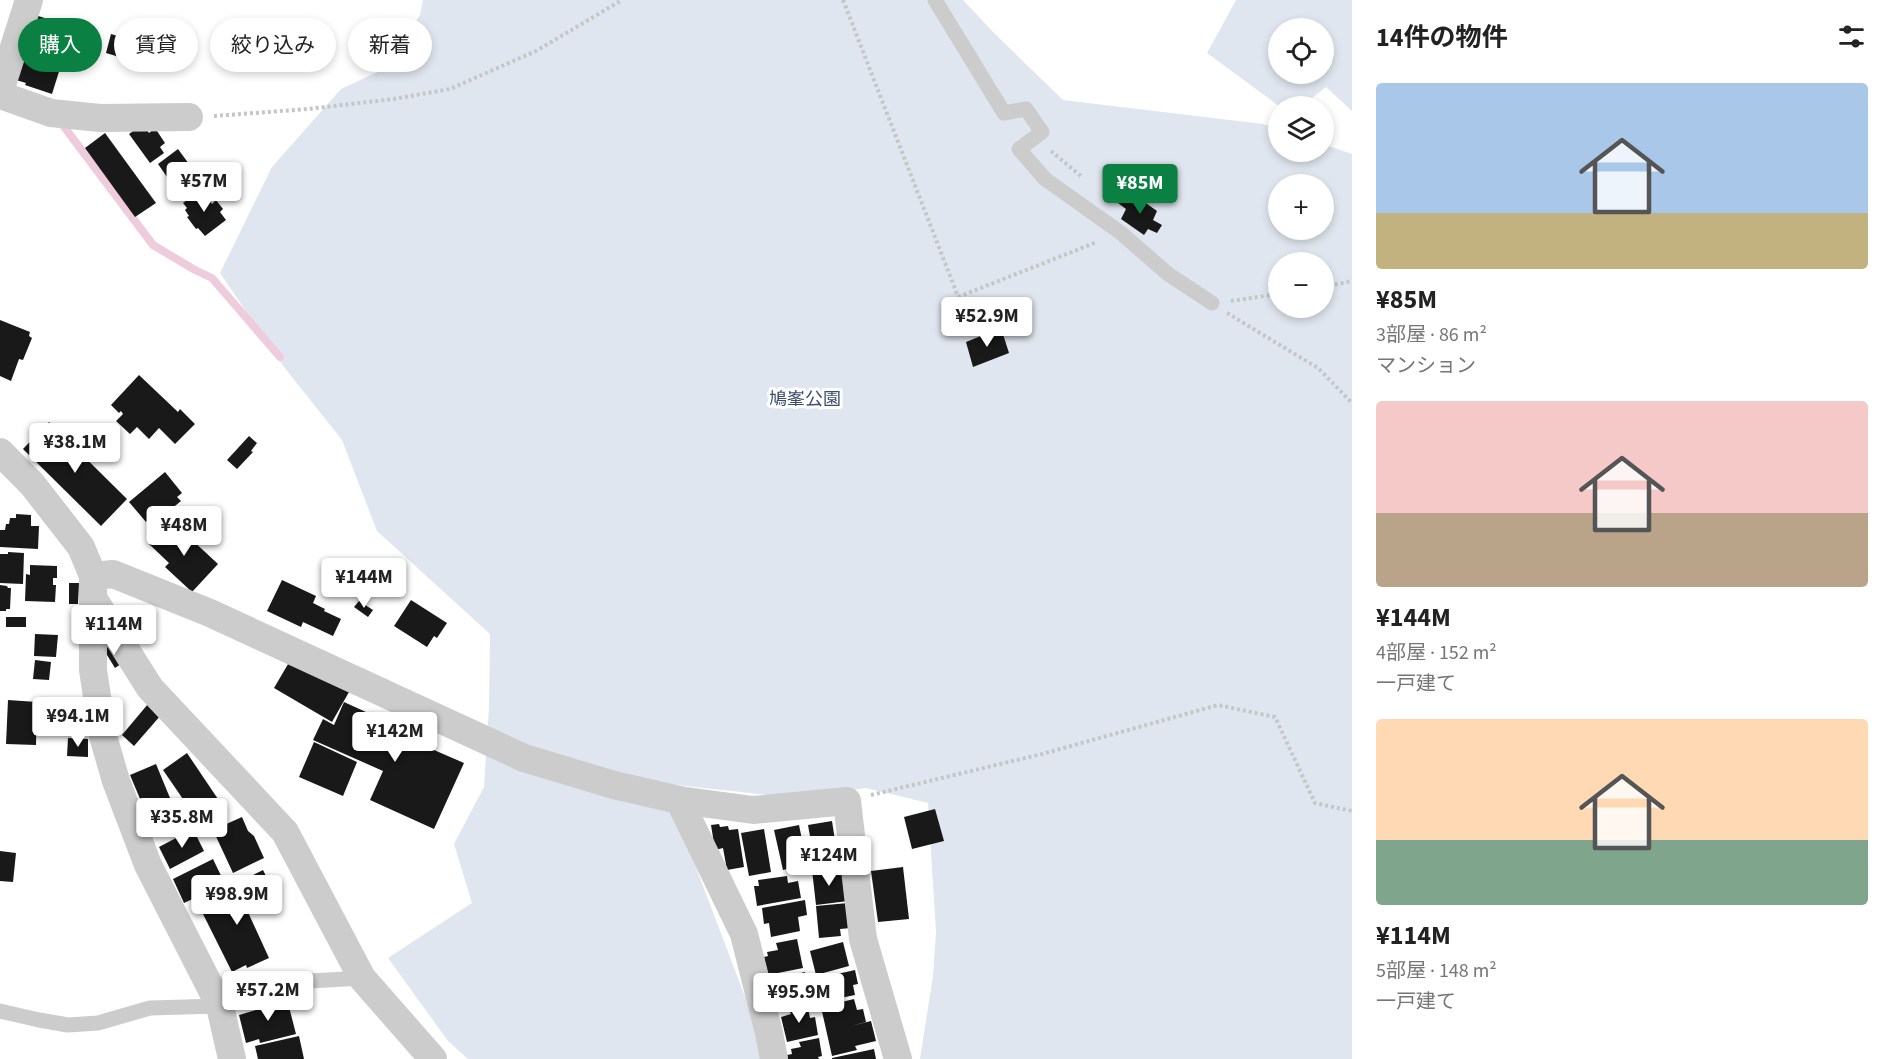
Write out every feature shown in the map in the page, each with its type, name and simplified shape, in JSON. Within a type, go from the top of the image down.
[{"type":"street","points":[[29,0],[0,93],[51,113],[100,118],[189,117]]},
{"type":"street","points":[[0,452],[32,484],[81,547],[93,587],[150,688],[285,832],[362,978],[433,1059]]},
{"type":"street","points":[[93,587],[113,574],[210,614],[524,758],[614,785],[679,800],[753,810],[847,801],[863,939],[898,1059]]},
{"type":"street","points":[[93,587],[93,670],[103,735],[116,781],[148,865],[220,1006],[232,1059]]},
{"type":"street","points":[[679,800],[744,934],[770,1033],[774,1059]]},
{"type":"lane","points":[[935,0],[1004,113],[1026,109],[1042,132],[1019,149],[1045,179],[1121,233],[1168,274],[1212,303]]},
{"type":"lane","points":[[0,1011],[68,1025],[98,1023],[150,1008],[220,1006],[293,982],[362,978]]},
{"type":"path","points":[[189,117],[308,109],[394,99],[450,89],[536,51],[622,0]]},
{"type":"path","points":[[843,0],[966,317]]},
{"type":"path","points":[[1035,138],[1090,183]]},
{"type":"path","points":[[958,297],[1121,233]]},
{"type":"path","points":[[1334,284],[1352,280]]},
{"type":"path","points":[[1212,303],[1268,295]]},
{"type":"path","points":[[1212,303],[1318,368],[1352,403]]},
{"type":"path","points":[[847,801],[1042,754],[1218,705],[1275,717],[1315,803],[1352,811]]},
{"type":"green space","name":"鳩峯公園","points":[[423,0],[963,0],[1063,100],[1263,124],[1268,126],[1268,162],[1334,162],[1334,148],[1352,154],[1352,1059],[920,1059],[933,976],[936,932],[928,803],[866,788],[787,797],[676,785],[672,804],[761,1039],[760,1059],[468,1059],[448,1041],[388,958],[472,903],[454,844],[484,787],[489,707],[490,634],[377,531],[342,440],[284,367],[220,273],[272,167],[341,89],[377,72],[432,72],[432,18],[418,18]]},
{"type":"green space","points":[[1236,0],[1352,0],[1352,111],[1326,87],[1315,96],[1268,96],[1268,98],[1207,53]]},
{"type":"building","points":[[111,34],[114,35],[114,55],[106,53]]},
{"type":"building","points":[[18,72],[59,72],[52,94],[16,80]]},
{"type":"building","points":[[143,124],[149,133],[155,128],[165,143],[160,147],[164,153],[150,163],[129,134]]},
{"type":"building","points":[[105,133],[156,203],[135,217],[85,148]]},
{"type":"building","points":[[178,149],[197,175],[183,185],[181,182],[174,187],[158,164]]},
{"type":"building","points":[[201,189],[212,204],[216,200],[223,209],[220,212],[226,220],[205,236],[187,217],[189,216],[185,210],[187,208],[183,203]]},
{"type":"building","points":[[1124,196],[1132,202],[1136,196],[1157,211],[1153,220],[1162,225],[1157,233],[1148,229],[1144,235],[1121,219],[1126,209],[1118,203]]},
{"type":"building","points":[[0,320],[30,332],[29,336],[32,338],[23,360],[19,359],[11,381],[0,376]]},
{"type":"building","points":[[1001,328],[1009,353],[973,367],[966,342]]},
{"type":"building","points":[[139,375],[178,412],[180,409],[195,424],[175,444],[159,428],[149,439],[137,427],[130,434],[116,421],[123,414],[111,405]]},
{"type":"building","points":[[49,422],[127,499],[101,526],[23,449]]},
{"type":"building","points":[[249,436],[257,443],[251,451],[253,452],[237,469],[227,460]]},
{"type":"building","points":[[165,472],[182,493],[177,497],[181,501],[164,515],[160,510],[146,522],[129,502]]},
{"type":"building","points":[[16,514],[31,515],[31,526],[39,526],[38,549],[0,547],[0,530],[5,530],[10,518],[16,518]]},
{"type":"building","points":[[176,525],[218,564],[192,592],[165,567],[169,563],[149,544],[164,528],[169,533]]},
{"type":"building","points":[[8,552],[24,553],[23,584],[0,583],[0,554],[8,554]]},
{"type":"building","points":[[30,565],[57,566],[57,578],[53,578],[53,585],[56,585],[55,602],[25,601],[26,574],[30,575]]},
{"type":"building","points":[[282,580],[316,596],[313,603],[341,619],[333,636],[303,622],[301,627],[267,611]]},
{"type":"building","points":[[69,583],[79,583],[78,604],[69,604]]},
{"type":"building","points":[[0,585],[11,588],[10,609],[6,611],[0,611]]},
{"type":"building","points":[[411,600],[447,623],[437,638],[434,636],[427,647],[394,626]]},
{"type":"building","points":[[359,601],[373,610],[368,617],[354,607]]},
{"type":"building","points":[[6,617],[26,617],[26,627],[6,627]]},
{"type":"building","points":[[35,634],[58,635],[56,657],[34,656]]},
{"type":"building","points":[[112,644],[124,662],[115,668],[104,650]]},
{"type":"building","points":[[291,659],[349,692],[332,722],[274,688]]},
{"type":"building","points":[[35,660],[51,662],[49,680],[33,679]]},
{"type":"building","points":[[8,700],[37,702],[36,745],[6,744]]},
{"type":"building","points":[[344,702],[436,744],[434,750],[464,763],[434,829],[370,800],[383,771],[313,740],[323,719],[334,725]]},
{"type":"building","points":[[148,704],[161,715],[134,746],[122,735]]},
{"type":"building","points":[[68,738],[88,739],[88,757],[67,756]]},
{"type":"building","points":[[314,742],[357,762],[343,796],[299,777]]},
{"type":"building","points":[[187,753],[222,805],[198,821],[163,770]]},
{"type":"building","points":[[156,764],[177,815],[151,825],[130,775]]},
{"type":"building","points":[[935,809],[944,841],[912,849],[904,817]]},
{"type":"building","points":[[242,817],[264,858],[233,873],[213,830]]},
{"type":"building","points":[[832,821],[838,860],[815,864],[808,825]]},
{"type":"building","points":[[719,824],[720,827],[728,826],[729,830],[738,829],[744,867],[727,870],[723,848],[715,850],[711,825]]},
{"type":"building","points":[[799,825],[807,864],[783,870],[774,830]]},
{"type":"building","points":[[193,829],[204,851],[170,869],[159,847]]},
{"type":"building","points":[[764,829],[771,872],[749,876],[741,833]]},
{"type":"building","points":[[0,851],[16,853],[13,882],[0,881]]},
{"type":"building","points":[[213,859],[225,884],[184,903],[173,879]]},
{"type":"building","points":[[903,867],[909,919],[878,922],[871,871]]},
{"type":"building","points":[[830,868],[831,874],[845,872],[848,901],[816,905],[812,870]]},
{"type":"building","points":[[263,870],[269,882],[234,900],[241,913],[247,910],[269,958],[232,972],[200,908],[228,894],[226,889]]},
{"type":"building","points":[[787,876],[788,883],[798,881],[801,898],[757,906],[754,886],[759,886],[758,880]]},
{"type":"building","points":[[805,900],[807,915],[798,917],[800,931],[771,937],[769,923],[764,924],[762,908]]},
{"type":"building","points":[[848,903],[851,928],[840,929],[841,936],[819,938],[816,906]]},
{"type":"building","points":[[797,939],[803,968],[768,975],[764,957],[768,956],[767,952],[778,950],[776,943]]},
{"type":"building","points":[[843,942],[849,966],[816,975],[810,951]]},
{"type":"building","points":[[855,970],[858,984],[853,985],[855,995],[821,1002],[815,979]]},
{"type":"building","points":[[805,972],[811,1000],[776,1008],[771,986],[785,983],[783,977]]},
{"type":"building","points":[[287,999],[296,1034],[260,1043],[259,1039],[246,1043],[239,1015],[256,1010],[255,1007]]},
{"type":"building","points":[[854,999],[857,1010],[863,1009],[866,1022],[851,1026],[871,1021],[876,1041],[855,1046],[857,1050],[832,1056],[821,1007]]},
{"type":"building","points":[[807,1003],[810,1018],[815,1017],[818,1035],[787,1042],[781,1017],[791,1014],[790,1012],[795,1010],[794,1006]]},
{"type":"building","points":[[299,1036],[304,1059],[258,1059],[255,1046]]},
{"type":"building","points":[[819,1038],[822,1056],[818,1057],[819,1059],[788,1059],[787,1055],[792,1054],[791,1049],[801,1047],[799,1042]]},
{"type":"building","points":[[874,1049],[876,1059],[832,1059],[832,1058]]},
{"type":"waterway","points":[[59,122],[153,245],[212,278],[280,357]]}]
